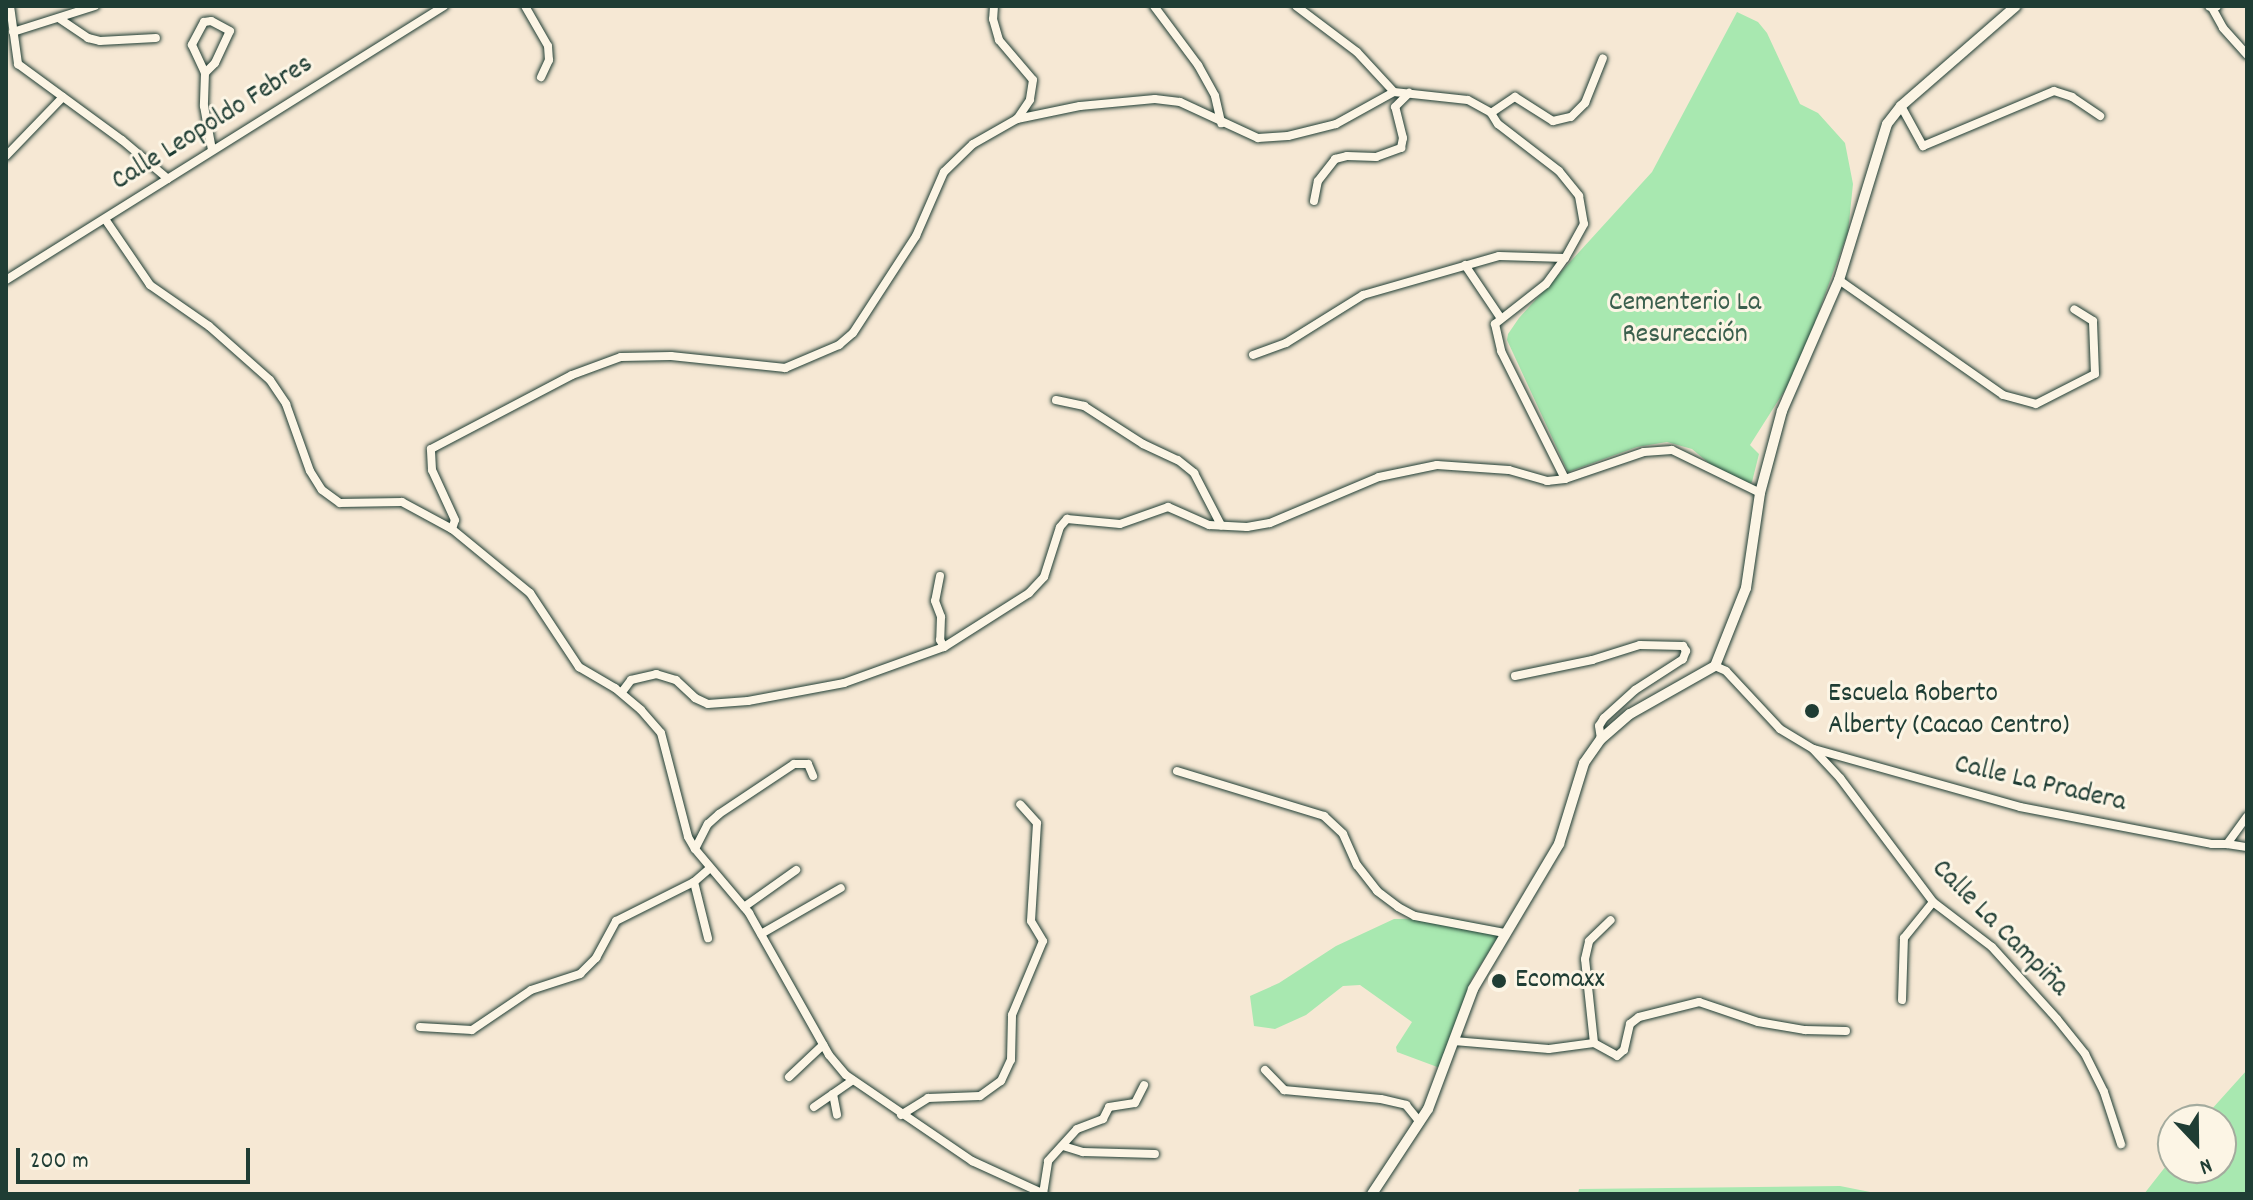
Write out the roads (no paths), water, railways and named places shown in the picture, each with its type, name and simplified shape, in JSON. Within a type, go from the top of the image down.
[{"type":"street","points":[[10,6],[18,64],[168,179]]},
{"type":"street","points":[[13,32],[95,6]]},
{"type":"street","name":"Calle Leopoldo Febres","points":[[6,280],[444,6]]},
{"type":"street","points":[[525,6],[548,46],[549,60],[541,77]]},
{"type":"street","points":[[994,6],[993,19],[999,40],[1033,80],[1030,100],[1017,119]]},
{"type":"street","points":[[1154,6],[1198,65],[1215,96],[1221,123]]},
{"type":"street","points":[[1296,6],[1357,52],[1394,92]]},
{"type":"street","points":[[1372,1194],[1428,1109],[1473,989],[1559,844],[1584,763],[1601,739],[1630,714],[1715,666],[1746,588],[1760,493],[1782,411],[1839,280],[1887,124],[1901,106],[2016,6]]},
{"type":"street","points":[[2212,6],[2223,28],[2247,55]]},
{"type":"street","points":[[60,19],[88,38],[100,41],[156,38]]},
{"type":"street","points":[[205,73],[215,63],[230,31],[211,21],[204,22],[192,45],[205,73],[204,106],[212,150]]},
{"type":"street","points":[[1491,113],[1515,97],[1553,121],[1571,117],[1585,103],[1603,58]]},
{"type":"street","points":[[1901,106],[1923,146],[2054,91],[2072,97],[2100,116]]},
{"type":"street","points":[[452,529],[455,520],[432,470],[431,449],[572,375],[621,357],[671,356],[785,368],[839,345],[853,333],[916,236],[944,172],[973,144],[1017,119],[1080,106],[1155,99],[1180,102],[1258,138],[1288,136],[1336,124],[1394,92],[1468,100],[1491,113],[1498,124],[1559,171],[1579,196],[1584,224],[1546,284],[1500,317],[1495,324],[1501,351],[1565,479]]},
{"type":"street","points":[[1314,201],[1318,181],[1335,159],[1347,156],[1376,157],[1401,148],[1403,138],[1395,107],[1410,92]]},
{"type":"street","points":[[6,156],[63,97]]},
{"type":"street","points":[[105,219],[150,285],[209,326],[270,380],[286,404],[310,471],[322,490],[340,503],[402,502],[452,529],[530,593],[579,667],[622,692],[661,733],[688,837],[744,907],[823,1045],[853,1080],[972,1161],[1039,1193],[1048,1161],[1077,1129],[1103,1119],[1109,1107],[1135,1103],[1144,1085]]},
{"type":"street","points":[[1253,355],[1286,343],[1363,295],[1499,256],[1565,258]]},
{"type":"street","points":[[1465,265],[1500,317]]},
{"type":"street","points":[[1839,280],[2003,395],[2036,404],[2095,374],[2093,321],[2074,309]]},
{"type":"street","points":[[1056,400],[1084,406],[1143,444],[1178,460],[1194,473],[1221,525]]},
{"type":"street","points":[[622,692],[631,680],[656,674],[676,680],[695,698],[708,704],[748,701],[844,683],[944,647],[1029,593],[1044,577],[1060,527],[1067,519],[1120,524],[1168,507],[1209,525],[1247,527],[1270,523],[1379,477],[1437,465],[1509,470],[1547,481],[1565,479],[1644,452],[1672,450],[1760,493]]},
{"type":"street","points":[[940,576],[935,601],[941,617],[940,640],[944,647]]},
{"type":"street","points":[[1515,676],[1592,660],[1640,645],[1683,646],[1686,651],[1683,659],[1635,690],[1604,718],[1599,726],[1601,739]]},
{"type":"street","name":"Calle La Campiña","points":[[1715,666],[1726,671],[1780,729],[1813,749],[1840,778],[1933,902],[1992,947],[2085,1054],[2104,1092],[2121,1144]]},
{"type":"street","name":"Calle La Pradera","points":[[1813,749],[2020,807],[2212,844],[2247,847]]},
{"type":"street","points":[[695,849],[708,824],[719,814],[794,764],[808,764],[813,776]]},
{"type":"street","points":[[1177,771],[1324,816],[1343,834],[1357,865],[1377,891],[1398,907],[1415,916],[1504,933]]},
{"type":"street","points":[[901,1115],[928,1098],[980,1096],[1001,1081],[1011,1060],[1012,1015],[1043,941],[1031,921],[1037,823],[1020,804]]},
{"type":"street","points":[[2227,844],[2247,816]]},
{"type":"street","points":[[420,1027],[472,1030],[531,990],[580,974],[596,958],[616,921],[694,882],[710,868]]},
{"type":"street","points":[[744,907],[796,870]]},
{"type":"street","points":[[694,882],[708,938]]},
{"type":"street","points":[[761,934],[841,888]]},
{"type":"street","points":[[1902,1000],[1900,968],[1904,938],[1933,902]]},
{"type":"street","points":[[1594,1043],[1586,995],[1585,959],[1589,941],[1611,920]]},
{"type":"street","points":[[1454,1041],[1549,1049],[1594,1043],[1617,1056],[1624,1050],[1630,1024],[1639,1017],[1699,1002],[1758,1022],[1805,1030],[1846,1031]]},
{"type":"street","points":[[789,1077],[823,1045]]},
{"type":"street","points":[[1265,1070],[1284,1090],[1381,1099],[1406,1105],[1420,1122]]},
{"type":"street","points":[[814,1107],[853,1080]]},
{"type":"street","points":[[833,1094],[837,1115]]},
{"type":"street","points":[[1063,1146],[1083,1152],[1155,1154]]},
{"type":"place","name":"Escuela Roberto Alberty (Cacao Centro)","points":[[1812,711]]},
{"type":"place","name":"Ecomaxx","points":[[1499,981]]},
{"type":"park label","name":"Cementerio La Resurección","points":[[1685,320]]}]
